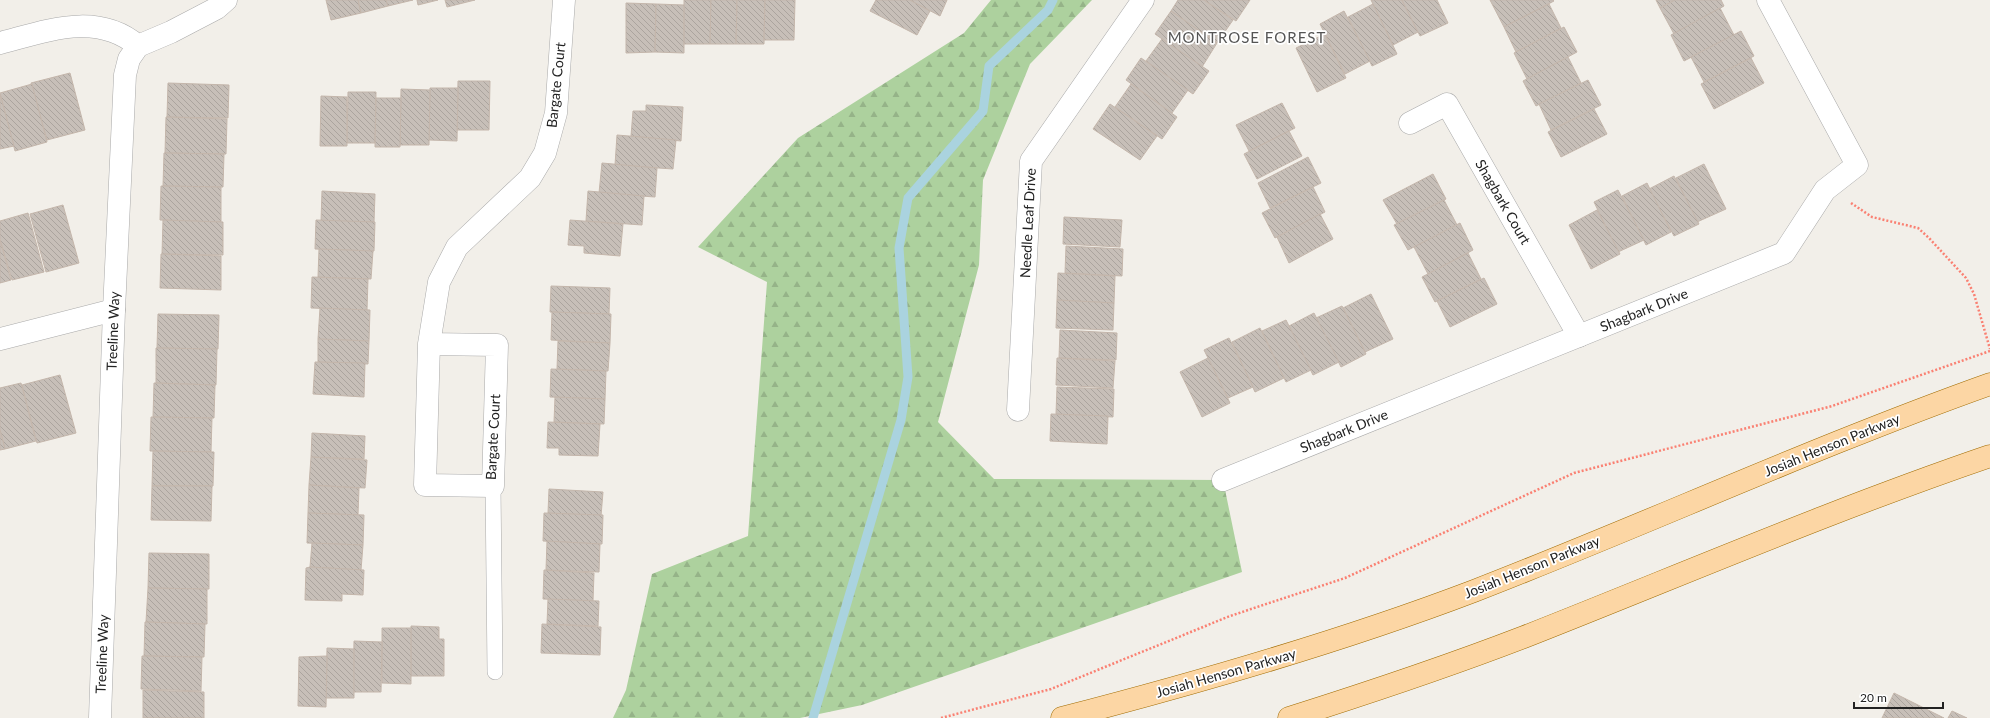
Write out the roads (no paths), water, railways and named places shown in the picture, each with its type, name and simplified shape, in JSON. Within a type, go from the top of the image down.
[{"type":"main road","name":"Josiah Henson Parkway","points":[[1062,718],[1257,664],[1338,639],[1444,602],[1892,421],[1990,384]]},
{"type":"main road","points":[[1289,718],[1450,665],[1524,637],[1838,511],[1990,456]]},
{"type":"street","points":[[0,43],[62,27],[94,26],[113,30],[127,37],[138,46],[171,32],[217,8],[226,0]]},
{"type":"street","name":"Bargate Court","points":[[429,344],[497,345],[493,486],[425,485],[429,344],[439,282],[457,247],[530,178],[545,153],[556,113],[564,0]]},
{"type":"street","name":"Needle Leaf Drive","points":[[1018,410],[1031,161],[1143,0]]},
{"type":"street","name":"Shagbark Drive","points":[[1223,480],[1784,253],[1825,190],[1856,165],[1768,0]]},
{"type":"street","name":"Treeline Way","points":[[100,718],[114,310],[125,75],[129,59],[138,46]]},
{"type":"street","name":"Shagbark Court","points":[[1410,123],[1447,104],[1579,336]]},
{"type":"street","points":[[0,339],[114,310]]},
{"type":"lane","points":[[493,486],[495,672]]},
{"type":"waterway","points":[[813,718],[901,420],[908,377],[899,248],[908,198],[983,111],[989,66],[1048,10],[1053,0]]},
{"type":"district","name":"MONTROSE FOREST","points":[[1247,38]]}]
